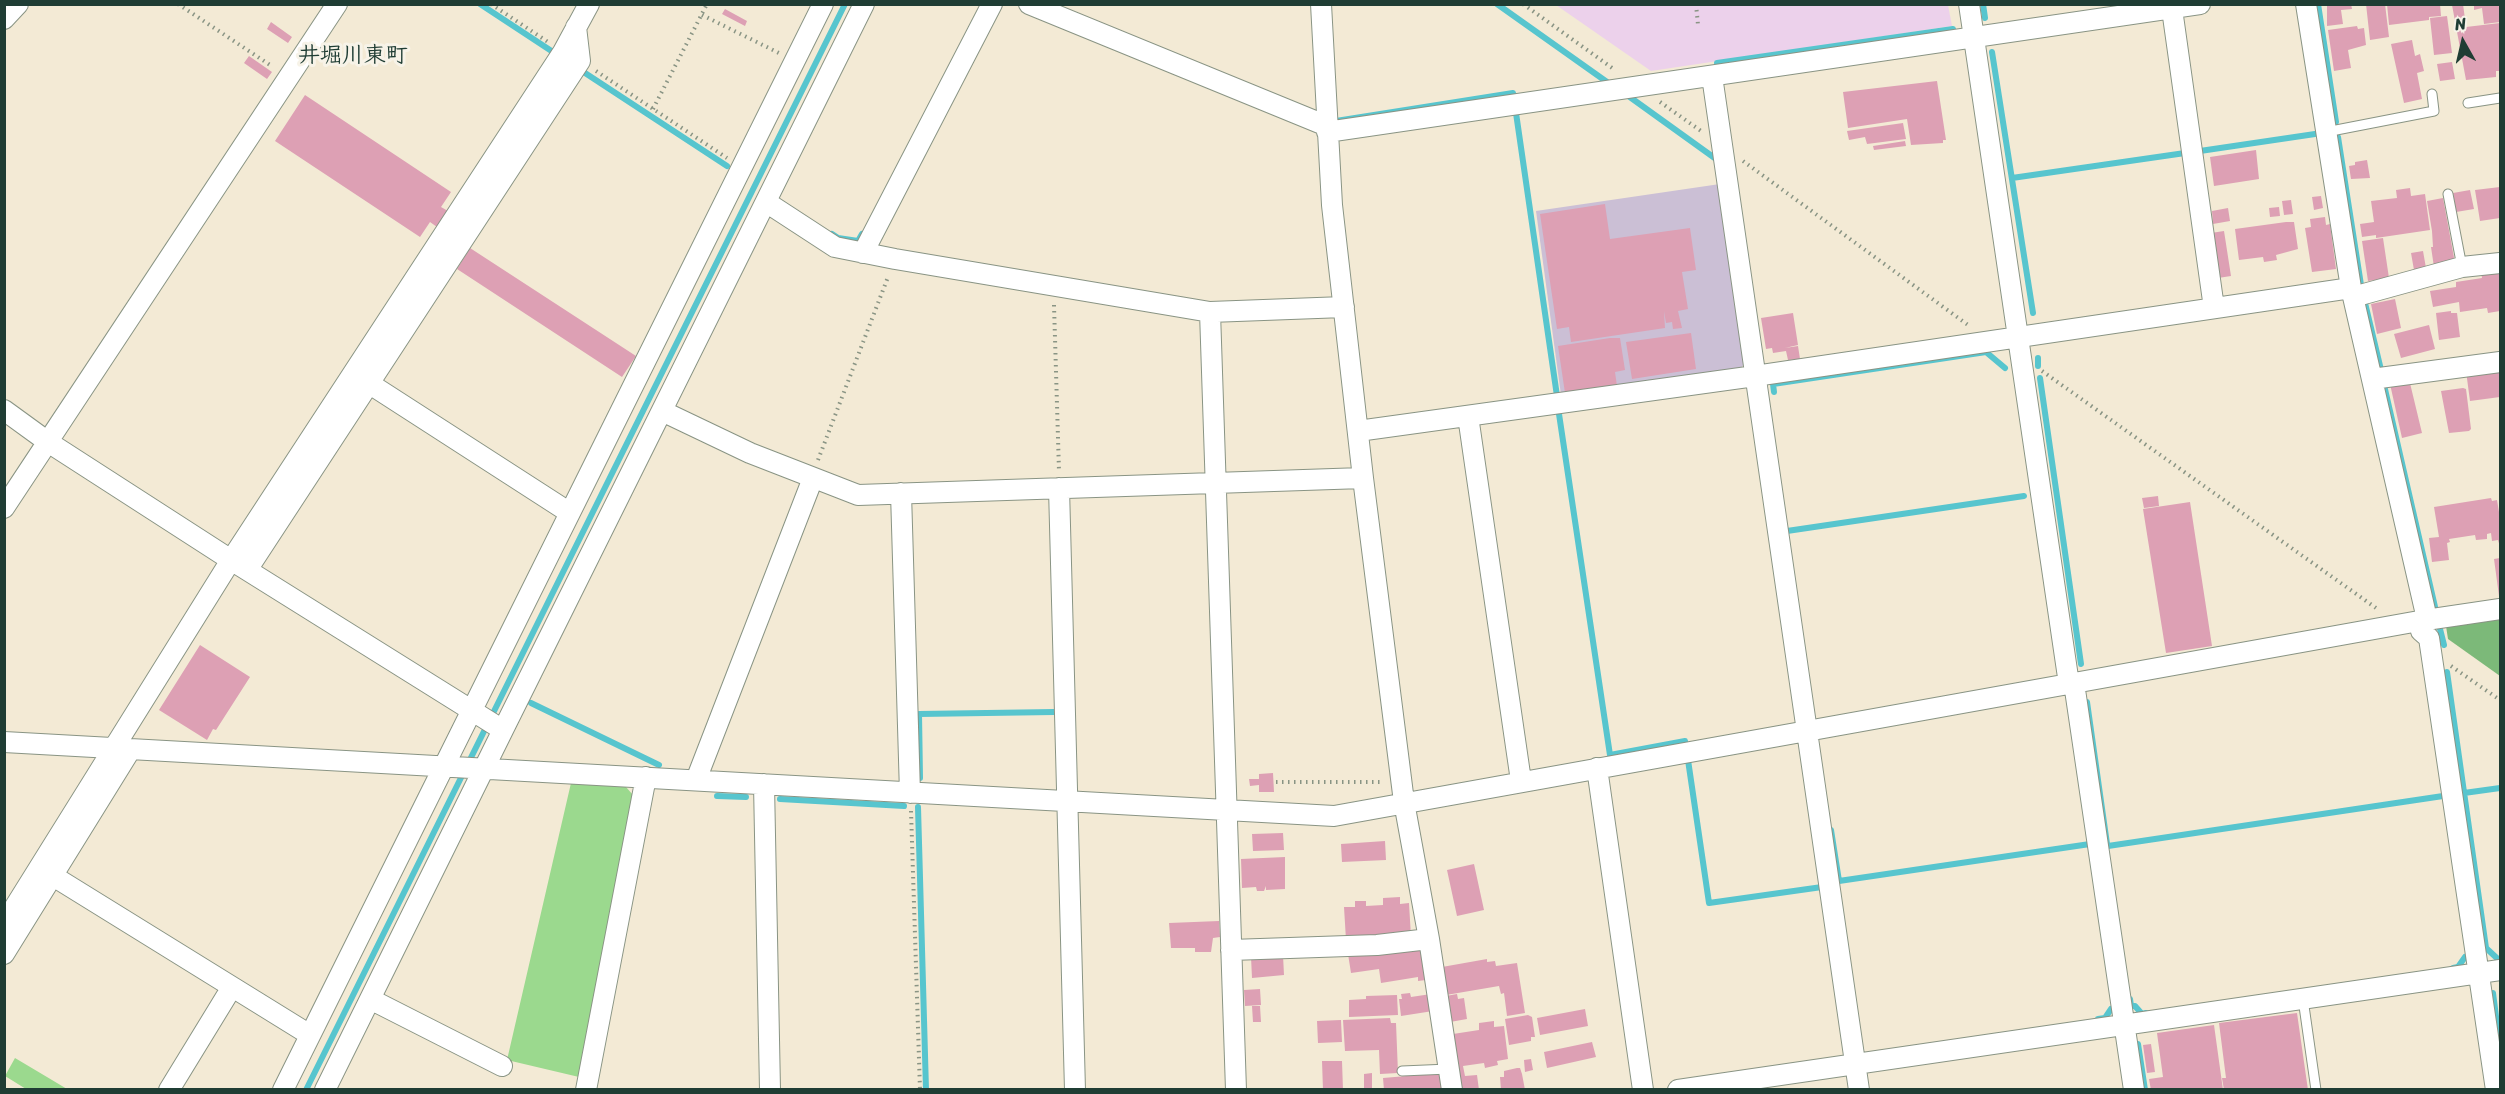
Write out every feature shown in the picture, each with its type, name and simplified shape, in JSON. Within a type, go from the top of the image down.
[{"type":"street","points":[[4,20],[18,4]]},
{"type":"street","points":[[4,508],[337,4]]},
{"type":"street","points":[[239,565],[370,384],[417,312],[572,56],[576,27],[589,4]]},
{"type":"street","points":[[283,1089],[451,766],[570,513],[823,4]]},
{"type":"street","points":[[325,1089],[481,767],[662,411],[864,4]]},
{"type":"street","points":[[863,253],[992,4]]},
{"type":"street","points":[[1029,4],[1327,129],[1638,87],[2200,4]]},
{"type":"street","points":[[1321,4],[1327,129],[1363,478],[1403,792],[1452,1089]]},
{"type":"street","points":[[1969,4],[2019,347],[2134,1089]]},
{"type":"street","points":[[2306,4],[2352,292],[2423,620],[2421,631],[2429,638],[2496,1089]]},
{"type":"street","points":[[2172,9],[2214,308]]},
{"type":"street","points":[[4,924],[122,749],[239,565],[400,301],[572,56]]},
{"type":"street","points":[[1712,76],[1859,1089]]},
{"type":"street","points":[[766,202],[836,247],[895,259],[1210,312],[1344,307]]},
{"type":"street","points":[[1358,431],[1990,341],[2019,347],[2214,308],[2352,292],[2462,267],[2500,262]]},
{"type":"street","points":[[400,301],[417,312]]},
{"type":"street","points":[[1210,312],[1236,1089]]},
{"type":"street","points":[[2372,379],[2500,362]]},
{"type":"street","points":[[370,384],[570,513]]},
{"type":"street","points":[[4,410],[48,442],[239,565],[500,729]]},
{"type":"street","points":[[662,411],[750,453],[858,495],[1363,478]]},
{"type":"street","points":[[1468,416],[1521,781]]},
{"type":"street","points":[[696,780],[812,477]]},
{"type":"street","points":[[1059,488],[1075,1089]]},
{"type":"street","points":[[901,493],[910,793]]},
{"type":"street","points":[[4,742],[481,767],[1226,812],[1334,816],[1403,792],[1521,781],[2399,624],[2500,609]]},
{"type":"street","points":[[4,954],[53,876],[122,749]]},
{"type":"street","points":[[1597,768],[1643,1089]]},
{"type":"street","points":[[586,1089],[646,777]]},
{"type":"street","points":[[764,784],[770,1089]]},
{"type":"street","points":[[53,876],[310,1035]]},
{"type":"street","points":[[1231,950],[1377,945],[1429,939]]},
{"type":"street","points":[[1678,1089],[2500,970]]},
{"type":"street","points":[[169,1089],[232,987]]},
{"type":"street","points":[[370,999],[502,1066]]},
{"type":"lane","points":[[2326,132],[2434,111],[2432,94]]},
{"type":"lane","points":[[2468,103],[2500,98]]},
{"type":"lane","points":[[2448,194],[2462,267]]},
{"type":"lane","points":[[2302,999],[2316,1089]]},
{"type":"lane","points":[[1402,1071],[1449,1069]]},
{"type":"path","points":[[178,4],[289,77]]},
{"type":"path","points":[[491,4],[741,168]]},
{"type":"path","points":[[653,109],[707,4]]},
{"type":"path","points":[[1522,4],[1722,145],[1990,341]]},
{"type":"path","points":[[1696,4],[1698,25]]},
{"type":"path","points":[[702,15],[795,61]]},
{"type":"path","points":[[812,477],[895,259]]},
{"type":"path","points":[[1054,286],[1059,488]]},
{"type":"path","points":[[2019,347],[2399,624]]},
{"type":"path","points":[[2431,652],[2500,700]]},
{"type":"path","points":[[1276,782],[1403,792]]},
{"type":"path","points":[[910,793],[920,1089]]},
{"type":"shaded area","points":[[1556,5],[1948,5],[1952,26],[1651,71]]},
{"type":"shaded area","points":[[1720,184],[1746,362],[1740,369],[1561,395],[1536,211]]},
{"type":"green space","points":[[2500,618],[2500,676],[2448,639],[2446,626]]},
{"type":"green space","points":[[571,783],[626,787],[633,795],[579,1077],[507,1060]]},
{"type":"green space","points":[[15,1058],[67,1089],[26,1089],[5,1076]]},
{"type":"building","points":[[2327,4],[2351,4],[2352,9],[2341,10],[2343,24],[2327,26]]},
{"type":"building","points":[[2366,4],[2385,4],[2389,37],[2370,40]]},
{"type":"building","points":[[2387,4],[2440,4],[2441,16],[2429,17],[2429,20],[2389,25]]},
{"type":"building","points":[[2463,4],[2466,27],[2500,23],[2500,71],[2496,71],[2496,77],[2466,80],[2452,5]]},
{"type":"building","points":[[2474,4],[2500,4],[2500,22],[2484,24],[2482,8],[2474,10]]},
{"type":"building","points":[[725,9],[747,21],[745,26],[722,14]]},
{"type":"building","points":[[2447,16],[2452,53],[2434,55],[2430,18]]},
{"type":"building","points":[[271,22],[292,37],[288,43],[267,29]]},
{"type":"building","points":[[2357,26],[2358,29],[2364,28],[2366,45],[2348,50],[2351,68],[2334,71],[2328,30]]},
{"type":"building","points":[[2412,40],[2415,56],[2420,54],[2424,71],[2417,73],[2422,99],[2404,103],[2391,44]]},
{"type":"building","points":[[249,56],[272,72],[267,79],[244,63]]},
{"type":"building","points":[[2452,62],[2455,79],[2440,81],[2437,64]]},
{"type":"building","points":[[1937,81],[1946,140],[1943,140],[1943,143],[1911,145],[1907,119],[1848,128],[1843,92]]},
{"type":"building","points":[[305,95],[451,192],[441,207],[448,211],[437,227],[430,222],[420,237],[275,141]]},
{"type":"building","points":[[1903,123],[1906,139],[1867,144],[1865,137],[1849,140],[1847,131]]},
{"type":"building","points":[[1905,141],[1906,146],[1874,150],[1873,146]]},
{"type":"building","points":[[2256,150],[2259,179],[2214,186],[2210,157]]},
{"type":"building","points":[[2367,160],[2370,178],[2351,179],[2349,166],[2355,165],[2355,162]]},
{"type":"building","points":[[2500,187],[2500,218],[2480,221],[2475,190]]},
{"type":"building","points":[[2410,188],[2411,196],[2425,194],[2430,230],[2376,238],[2376,235],[2362,237],[2360,224],[2374,222],[2371,201],[2397,198],[2396,190]]},
{"type":"building","points":[[2470,190],[2474,209],[2456,212],[2453,193]]},
{"type":"building","points":[[2321,196],[2323,208],[2314,210],[2312,197]]},
{"type":"building","points":[[2443,198],[2455,263],[2434,267],[2431,247],[2433,247],[2432,231],[2427,201]]},
{"type":"building","points":[[2291,200],[2293,214],[2284,215],[2282,201]]},
{"type":"building","points":[[1605,204],[1610,239],[1690,228],[1696,270],[1682,272],[1688,309],[1678,311],[1682,328],[1673,329],[1672,322],[1666,323],[1664,311],[1665,328],[1571,342],[1569,327],[1557,329],[1540,214]]},
{"type":"building","points":[[2279,207],[2280,216],[2270,217],[2269,208]]},
{"type":"building","points":[[2228,208],[2230,221],[2213,224],[2212,211]]},
{"type":"building","points":[[2325,217],[2326,225],[2330,224],[2336,269],[2312,272],[2305,228],[2311,227],[2310,219]]},
{"type":"building","points":[[2294,222],[2298,249],[2276,255],[2277,260],[2264,262],[2263,257],[2239,260],[2235,229]]},
{"type":"building","points":[[2224,231],[2231,276],[2218,278],[2211,233]]},
{"type":"building","points":[[2383,238],[2389,278],[2368,281],[2362,241]]},
{"type":"building","points":[[470,248],[636,356],[622,377],[457,269]]},
{"type":"building","points":[[2423,251],[2426,268],[2414,270],[2411,253]]},
{"type":"building","points":[[2500,271],[2500,311],[2488,313],[2487,308],[2460,312],[2459,302],[2433,307],[2430,291],[2456,287],[2456,282],[2482,278],[2481,272]]},
{"type":"building","points":[[2395,299],[2401,328],[2377,334],[2371,304]]},
{"type":"building","points":[[2451,311],[2451,313],[2457,313],[2460,337],[2439,340],[2436,313]]},
{"type":"building","points":[[1793,313],[1798,345],[1785,348],[1798,346],[1800,359],[1788,360],[1786,351],[1773,353],[1772,348],[1766,349],[1761,318]]},
{"type":"building","points":[[2429,325],[2435,349],[2401,358],[2394,334]]},
{"type":"building","points":[[1691,333],[1696,369],[1632,379],[1626,342]]},
{"type":"building","points":[[1620,338],[1625,370],[1615,372],[1617,386],[1565,393],[1558,346]]},
{"type":"building","points":[[2500,368],[2500,397],[2470,401],[2466,371]]},
{"type":"building","points":[[2409,379],[2422,433],[2402,438],[2390,384]]},
{"type":"building","points":[[2466,389],[2471,429],[2449,433],[2441,391]]},
{"type":"building","points":[[2158,496],[2159,506],[2144,508],[2142,498]]},
{"type":"building","points":[[2491,498],[2492,501],[2497,500],[2500,518],[2500,547],[2498,540],[2492,541],[2491,533],[2487,534],[2487,539],[2476,540],[2475,535],[2449,539],[2450,542],[2447,543],[2449,560],[2432,562],[2429,538],[2439,537],[2434,507]]},
{"type":"building","points":[[2190,502],[2212,646],[2166,653],[2143,509]]},
{"type":"building","points":[[2500,558],[2500,596],[2499,596],[2494,559]]},
{"type":"building","points":[[200,645],[250,677],[207,740],[159,710]]},
{"type":"building","points":[[1273,773],[1274,792],[1259,792],[1259,785],[1250,786],[1249,779],[1259,779],[1259,774]]},
{"type":"building","points":[[1283,833],[1284,850],[1253,851],[1252,834]]},
{"type":"building","points":[[1385,841],[1386,860],[1342,862],[1341,844]]},
{"type":"building","points":[[1285,857],[1285,889],[1266,890],[1266,886],[1264,891],[1257,891],[1256,887],[1242,888],[1241,859]]},
{"type":"building","points":[[1474,864],[1484,910],[1457,916],[1447,870]]},
{"type":"building","points":[[1400,897],[1400,904],[1409,903],[1411,937],[1346,940],[1344,907],[1355,907],[1355,901],[1366,901],[1366,906],[1383,905],[1383,898]]},
{"type":"building","points":[[1219,921],[1220,937],[1213,938],[1211,952],[1195,952],[1195,948],[1171,948],[1169,923]]},
{"type":"building","points":[[1423,946],[1426,980],[1418,981],[1418,977],[1381,983],[1379,969],[1351,973],[1348,954]]},
{"type":"building","points":[[1283,955],[1284,975],[1252,978],[1251,957]]},
{"type":"building","points":[[1487,959],[1487,962],[1495,961],[1496,966],[1517,963],[1525,1013],[1507,1016],[1504,993],[1501,994],[1499,986],[1446,995],[1442,967]]},
{"type":"building","points":[[1260,989],[1261,1005],[1245,1006],[1244,990]]},
{"type":"building","points":[[1410,993],[1411,997],[1431,994],[1433,1011],[1401,1016],[1399,999],[1402,999],[1401,994]]},
{"type":"building","points":[[1457,994],[1458,999],[1464,998],[1467,1019],[1450,1022],[1446,996]]},
{"type":"building","points":[[1397,995],[1398,1015],[1349,1017],[1349,1000],[1366,999],[1366,996]]},
{"type":"building","points":[[1252,1006],[1260,1006],[1261,1022],[1253,1022]]},
{"type":"building","points":[[1585,1009],[1588,1026],[1540,1035],[1537,1018]]},
{"type":"building","points":[[2297,1013],[2308,1090],[2224,1090],[2222,1078],[2226,1078],[2219,1023]]},
{"type":"building","points":[[1528,1015],[1532,1017],[1535,1037],[1531,1037],[1531,1041],[1509,1045],[1505,1019]]},
{"type":"building","points":[[1390,1018],[1391,1023],[1396,1023],[1398,1073],[1380,1074],[1379,1050],[1345,1051],[1343,1020]]},
{"type":"building","points":[[1341,1020],[1342,1042],[1318,1043],[1317,1021]]},
{"type":"building","points":[[1494,1021],[1494,1027],[1504,1026],[1508,1059],[1497,1061],[1498,1065],[1485,1068],[1484,1063],[1463,1066],[1465,1076],[1477,1075],[1479,1090],[1458,1090],[1453,1034],[1479,1030],[1479,1023]]},
{"type":"building","points":[[2214,1025],[2223,1090],[2151,1090],[2149,1079],[2163,1077],[2157,1033]]},
{"type":"building","points":[[1592,1042],[1596,1057],[1547,1068],[1544,1052]]},
{"type":"building","points":[[2151,1044],[2155,1072],[2147,1073],[2143,1045]]},
{"type":"building","points":[[1531,1059],[1533,1070],[1525,1072],[1524,1060]]},
{"type":"building","points":[[1322,1061],[1342,1061],[1343,1090],[1323,1090]]},
{"type":"building","points":[[1520,1068],[1525,1090],[1501,1090],[1500,1077],[1504,1077],[1504,1071]]},
{"type":"building","points":[[1372,1073],[1372,1089],[1364,1089],[1364,1074]]},
{"type":"building","points":[[1442,1073],[1444,1090],[1384,1090],[1383,1078]]},
{"type":"waterway","points":[[480,4],[553,52]]},
{"type":"waterway","points":[[306,1090],[845,4]]},
{"type":"waterway","points":[[1497,4],[1607,82]]},
{"type":"waterway","points":[[1983,4],[1985,18]]},
{"type":"waterway","points":[[2318,4],[2336,122]]},
{"type":"waterway","points":[[1717,63],[1953,29]]},
{"type":"waterway","points":[[1992,52],[2033,313]]},
{"type":"waterway","points":[[582,71],[727,166]]},
{"type":"waterway","points":[[1333,116],[1336,121],[1513,93]]},
{"type":"waterway","points":[[1627,95],[1716,159]]},
{"type":"waterway","points":[[1516,113],[1557,396]]},
{"type":"waterway","points":[[2200,151],[2315,134]]},
{"type":"waterway","points":[[2338,137],[2361,285]]},
{"type":"waterway","points":[[2012,178],[2185,153]]},
{"type":"waterway","points":[[832,234],[838,238],[858,241],[862,234]]},
{"type":"waterway","points":[[2365,303],[2381,370]]},
{"type":"waterway","points":[[1774,392],[1773,384],[1986,352],[2005,368]]},
{"type":"waterway","points":[[2038,358],[2038,366]]},
{"type":"waterway","points":[[2040,378],[2081,664]]},
{"type":"waterway","points":[[2384,385],[2435,607]]},
{"type":"waterway","points":[[1559,414],[1610,755],[1685,741]]},
{"type":"waterway","points":[[1787,531],[2024,496]]},
{"type":"waterway","points":[[2440,629],[2444,645]]},
{"type":"waterway","points":[[2447,672],[2486,948],[2500,961]]},
{"type":"waterway","points":[[2087,702],[2107,844]]},
{"type":"waterway","points":[[531,703],[659,765]]},
{"type":"waterway","points":[[920,778],[919,714],[1054,712]]},
{"type":"waterway","points":[[1688,760],[1709,903],[1822,887]]},
{"type":"waterway","points":[[2464,793],[2500,788]]},
{"type":"waterway","points":[[717,796],[746,797]]},
{"type":"waterway","points":[[2108,846],[2443,796]]},
{"type":"waterway","points":[[780,799],[904,806]]},
{"type":"waterway","points":[[918,807],[926,1090]]},
{"type":"waterway","points":[[1831,830],[1839,881],[2090,844]]},
{"type":"waterway","points":[[2453,968],[2458,967],[2465,957]]},
{"type":"waterway","points":[[2493,993],[2500,1048]]},
{"type":"waterway","points":[[2130,999],[2131,1006],[2135,1006],[2142,1014],[2146,1013]]},
{"type":"waterway","points":[[2098,1019],[2105,1018],[2111,1009]]},
{"type":"waterway","points":[[2138,1044],[2145,1090]]},
{"type":"district","name":"井堀川東町","points":[[353,56]]}]
